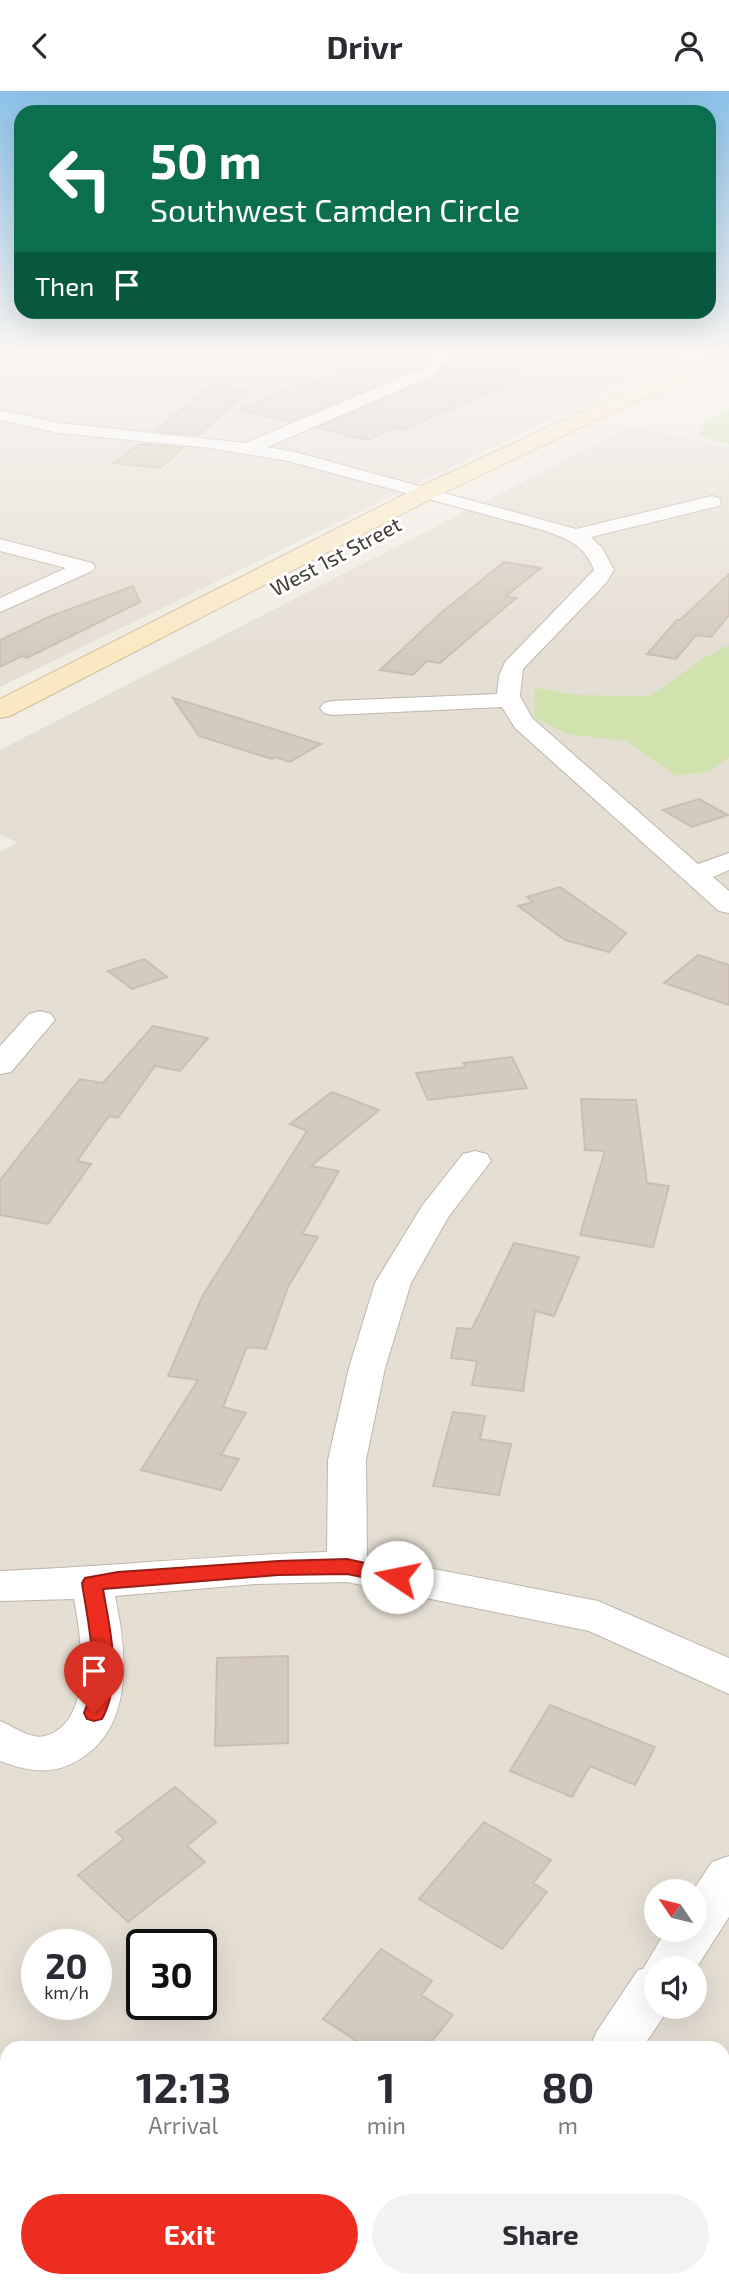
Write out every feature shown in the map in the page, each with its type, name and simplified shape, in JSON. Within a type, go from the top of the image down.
[{"type":"main road","name":"West 1st Street","points":[[0,710],[436,496],[544,450]]},
{"type":"main road","name":"West 1st Street","points":[[0,729],[436,496]]},
{"type":"street","points":[[259,450],[546,525],[575,535],[594,548],[604,570],[599,579],[513,667],[507,684],[508,700],[523,723],[729,905]]},
{"type":"street","points":[[575,535],[712,502]]},
{"type":"street","points":[[0,544],[85,567],[0,606]]},
{"type":"street","points":[[332,708],[508,700]]},
{"type":"street","points":[[694,875],[729,861]]},
{"type":"street","points":[[0,1065],[40,1020]]},
{"type":"street","points":[[347,1567],[347,1460],[367,1368],[393,1283],[434,1213],[475,1161]]},
{"type":"street","points":[[0,1586],[92,1583],[255,1569],[347,1567],[598,1617],[729,1677]]},
{"type":"street","points":[[0,1739],[10,1747],[45,1756],[71,1746],[88,1729],[102,1697],[102,1646],[92,1583]]},
{"type":"street","points":[[707,1909],[729,1876]]},
{"type":"street","points":[[619,2041],[644,2004]]},
{"type":"shaded area","points":[[0,450],[486,450],[0,687]]},
{"type":"shaded area","points":[[584,450],[729,450],[729,2041],[0,2041],[0,852],[18,842],[0,835],[0,750]]},
{"type":"green space","points":[[729,645],[729,757],[710,771],[676,776],[627,741],[567,734],[534,717],[535,688],[576,695],[650,696],[704,658]]},
{"type":"building","points":[[130,450],[180,450],[160,468],[114,463]]},
{"type":"building","points":[[504,562],[541,568],[506,596],[516,598],[440,663],[427,661],[413,675],[380,670],[441,613]]},
{"type":"building","points":[[729,574],[729,615],[711,637],[696,635],[676,659],[647,654],[677,620]]},
{"type":"building","points":[[133,586],[140,602],[27,658],[22,656],[0,667],[0,640],[51,616]]},
{"type":"building","points":[[173,698],[321,744],[290,762],[276,757],[272,759],[199,736]]},
{"type":"building","points":[[699,799],[728,815],[692,827],[663,810]]},
{"type":"building","points":[[560,887],[626,933],[609,952],[565,940],[518,906],[533,902],[527,897]]},
{"type":"building","points":[[698,955],[729,965],[729,1005],[664,983]]},
{"type":"building","points":[[144,959],[167,977],[132,989],[108,971]]},
{"type":"building","points":[[153,1026],[208,1038],[180,1071],[155,1066],[118,1118],[109,1116],[77,1161],[91,1164],[48,1224],[0,1215],[0,1180],[80,1079],[103,1083]]},
{"type":"building","points":[[512,1057],[527,1088],[428,1100],[416,1073],[466,1067],[463,1063]]},
{"type":"building","points":[[332,1092],[379,1110],[311,1166],[339,1171],[302,1234],[318,1237],[288,1287],[266,1349],[247,1347],[223,1407],[246,1413],[221,1455],[239,1459],[221,1490],[141,1470],[198,1380],[168,1376],[203,1295],[307,1131],[290,1124]]},
{"type":"building","points":[[581,1099],[636,1100],[647,1183],[669,1186],[653,1247],[580,1235],[605,1151],[585,1150]]},
{"type":"building","points":[[514,1243],[579,1257],[554,1316],[535,1311],[523,1391],[472,1385],[477,1361],[451,1358],[457,1328],[472,1329]]},
{"type":"building","points":[[453,1412],[485,1416],[480,1439],[511,1444],[499,1495],[433,1486]]},
{"type":"building","points":[[288,1656],[288,1743],[215,1746],[217,1658]]},
{"type":"building","points":[[550,1705],[655,1747],[635,1785],[590,1766],[572,1797],[510,1771]]},
{"type":"building","points":[[175,1787],[216,1822],[187,1846],[205,1862],[128,1922],[78,1875],[124,1839],[116,1832]]},
{"type":"building","points":[[484,1822],[551,1860],[533,1883],[547,1892],[502,1949],[419,1899]]},
{"type":"building","points":[[381,1949],[432,1981],[421,1995],[453,2015],[432,2041],[357,2041],[323,2019]]},
{"type":"route","points":[[94,1713],[102,1697],[102,1646],[92,1583],[278,1568],[347,1567],[397,1577]]}]
